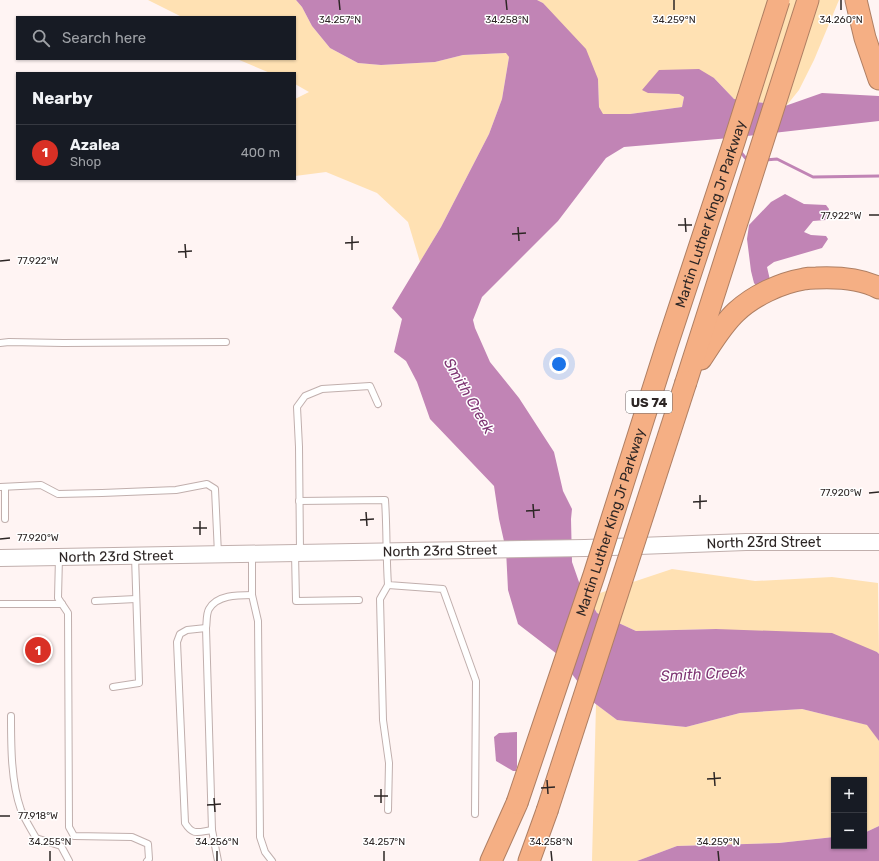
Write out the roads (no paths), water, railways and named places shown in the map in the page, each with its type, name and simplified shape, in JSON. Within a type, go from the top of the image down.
[{"type":"highway","name":"Martin Luther King Jr Parkway","points":[[500,861],[517,803],[594,575],[779,0]]},
{"type":"highway","name":"Martin Luther King Jr Parkway","points":[[529,861],[547,811],[808,0]]},
{"type":"highway","points":[[856,0],[865,38],[879,79]]},
{"type":"highway","points":[[686,382],[718,334],[735,312],[756,296],[777,286],[804,278],[853,280],[879,288]]},
{"type":"highway","points":[[490,861],[517,803]]},
{"type":"main road","name":"North 23rd Street","points":[[0,558],[585,548],[746,542],[879,542]]},
{"type":"lane","points":[[0,343],[226,342]]},
{"type":"lane","points":[[359,600],[296,601],[299,502],[297,406],[305,396],[322,389],[370,386],[378,404]]},
{"type":"lane","points":[[5,519],[2,487],[41,485],[58,494],[176,490],[207,484],[215,489],[218,554]]},
{"type":"lane","points":[[299,502],[385,500],[388,584],[380,599],[383,720],[389,763],[388,810]]},
{"type":"lane","points":[[252,554],[252,595],[258,622],[260,837],[265,852],[272,861]]},
{"type":"lane","points":[[113,687],[139,683],[135,556]]},
{"type":"lane","points":[[59,557],[58,598],[68,614],[69,827],[74,836],[132,837],[148,844],[149,859],[147,861]]},
{"type":"lane","points":[[388,584],[443,589],[476,682],[475,814]]},
{"type":"lane","points":[[218,861],[212,830],[206,628],[208,610],[218,599],[252,595]]},
{"type":"lane","points":[[95,601],[136,599]]},
{"type":"lane","points":[[0,604],[62,604]]},
{"type":"lane","points":[[206,628],[187,630],[180,634],[177,642],[185,823],[189,830],[195,833],[212,830]]},
{"type":"lane","points":[[10,716],[15,790],[22,811],[36,838],[61,846],[69,861]]},
{"type":"water","name":"Smith Creek","points":[[296,0],[537,0],[543,3],[586,49],[598,79],[599,107],[603,114],[630,114],[682,107],[684,97],[679,94],[648,93],[642,90],[659,70],[699,69],[714,78],[734,99],[785,106],[822,93],[879,96],[879,121],[730,138],[624,147],[606,158],[558,221],[482,297],[473,320],[490,362],[519,398],[554,452],[563,491],[572,509],[572,562],[579,582],[597,613],[636,631],[716,629],[832,633],[877,652],[879,654],[879,741],[867,725],[802,709],[740,713],[686,727],[617,720],[593,702],[557,654],[518,624],[508,590],[506,550],[494,486],[430,419],[417,382],[406,361],[394,352],[402,319],[392,308],[441,227],[489,134],[502,99],[509,57],[506,53],[463,55],[435,62],[381,65],[358,63],[330,48],[312,26],[302,7]]},
{"type":"water","points":[[785,194],[804,204],[826,205],[829,209],[826,220],[813,221],[804,232],[811,235],[826,236],[828,239],[822,248],[774,262],[767,267],[770,280],[758,288],[754,283],[751,271],[747,239],[749,225],[771,202]]},
{"type":"water","points":[[517,732],[517,767],[516,771],[513,771],[496,761],[494,737],[499,733]]},
{"type":"water","points":[[879,826],[879,861],[637,861],[677,846],[779,843],[831,837],[831,849],[867,849],[867,832]]},
{"type":"waterway","points":[[739,150],[748,161]]},
{"type":"waterway","points":[[765,160],[777,159],[813,177],[879,176]]},
{"type":"place","name":"Azalea","points":[[38,650]]}]
